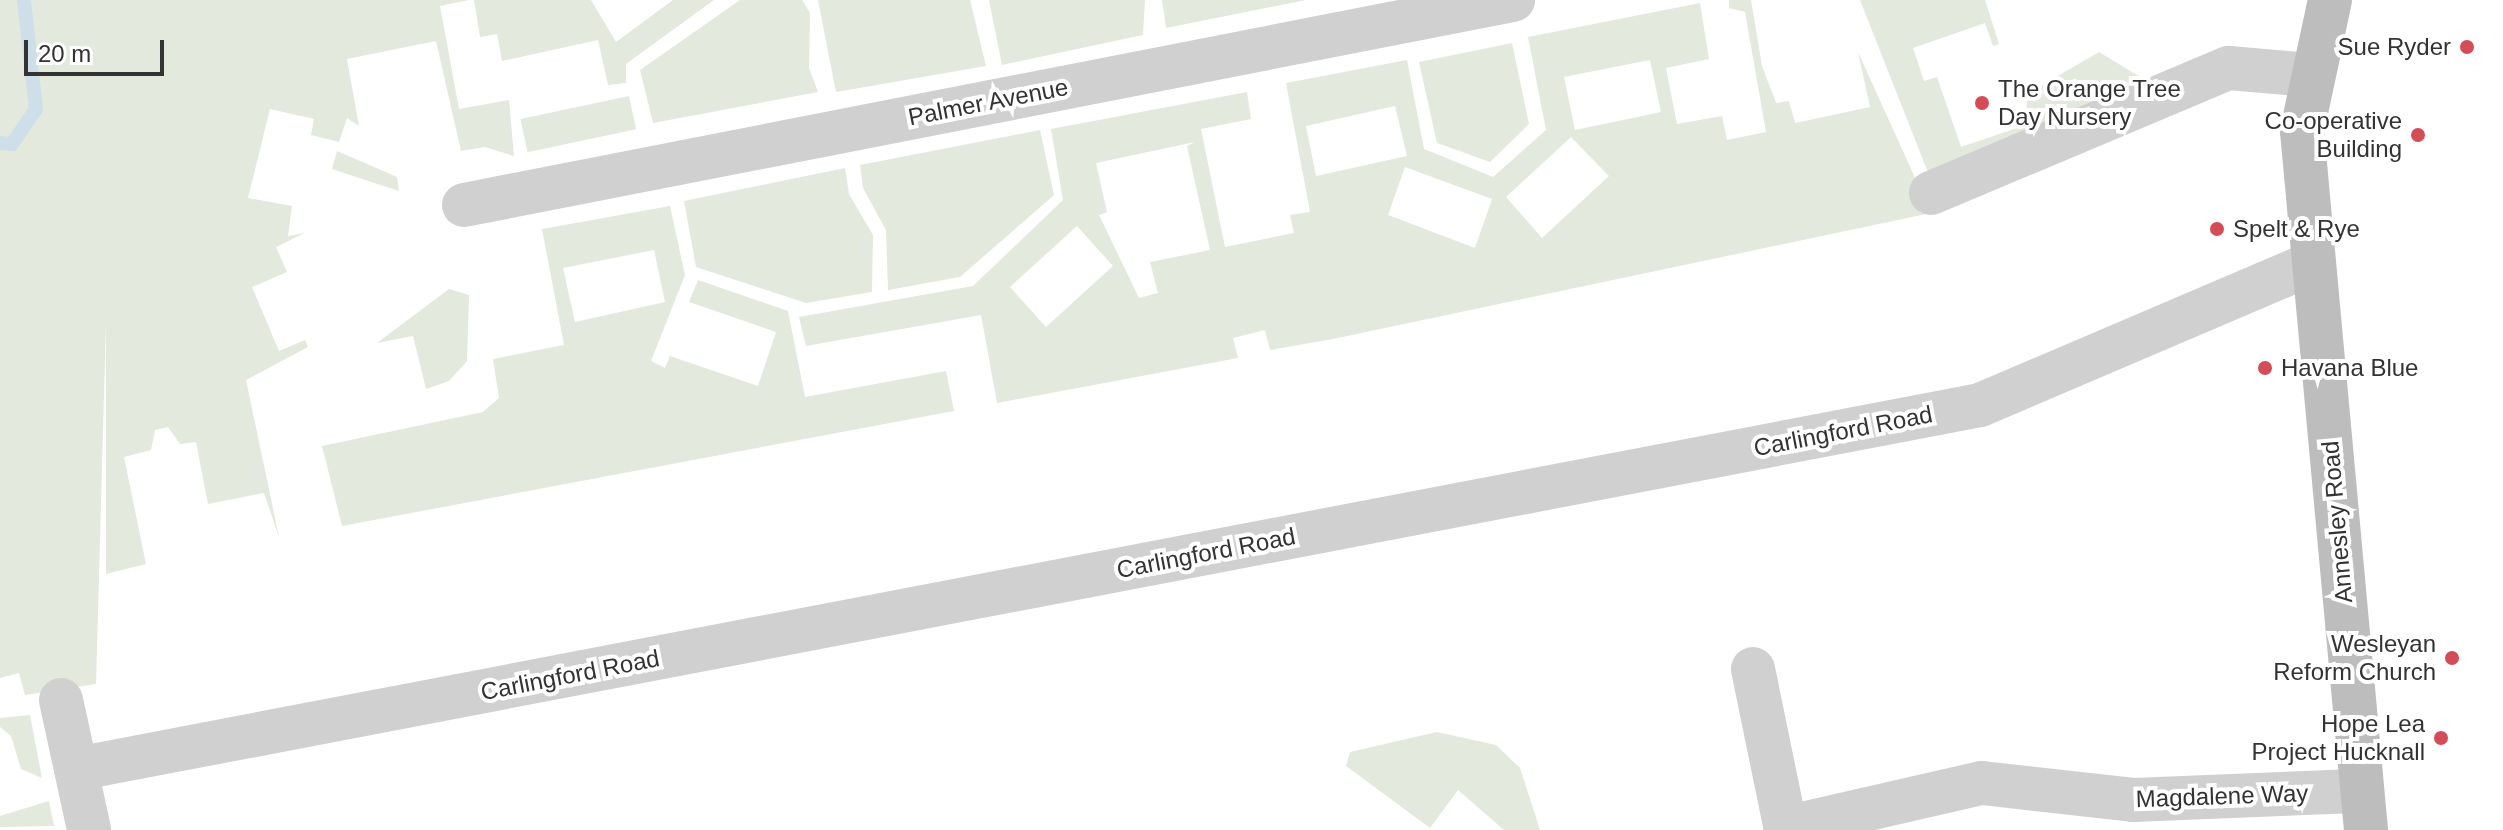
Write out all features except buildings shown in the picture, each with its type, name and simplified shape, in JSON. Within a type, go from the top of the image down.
[{"type":"street","name":"Palmer Avenue","points":[[464,205],[1513,0]]},
{"type":"street","name":"Annesley Road","points":[[2330,0],[2311,75],[2302,131],[2364,810]]},
{"type":"street","points":[[1931,193],[2229,68],[2311,75]]},
{"type":"street","name":"Carlingford Road","points":[[76,769],[1980,405],[2313,263]]},
{"type":"street","name":"Magdalene Way","points":[[1753,669],[1786,829],[1982,783],[2080,814],[2364,810]]},
{"type":"street","points":[[61,700],[89,830]]},
{"type":"shaded area","points":[[0,0],[469,0],[440,6],[459,109],[509,100],[514,156],[485,147],[461,151],[436,41],[347,59],[359,126],[347,118],[339,142],[311,135],[314,119],[270,109],[248,198],[292,206],[288,236],[305,233],[276,247],[287,272],[252,287],[279,351],[305,340],[308,347],[246,380],[279,537],[264,493],[208,504],[196,442],[180,444],[168,427],[155,430],[151,450],[124,457],[146,564],[106,574],[106,323],[96,684],[25,695],[19,673],[0,678]]},
{"type":"shaded area","points":[[474,0],[591,0],[616,42],[673,0],[714,0],[626,64],[626,83],[608,85],[598,40],[502,61],[497,34],[480,37]]},
{"type":"shaded area","points":[[740,0],[802,0],[810,13],[809,68],[818,92],[653,123],[640,70]]},
{"type":"shaded area","points":[[818,0],[970,0],[986,66],[836,92]]},
{"type":"shaded area","points":[[989,0],[1145,0],[1143,35],[1002,65]]},
{"type":"shaded area","points":[[1162,0],[1306,0],[1166,28]]},
{"type":"shaded area","points":[[1729,0],[1751,0],[1762,66],[1776,103],[1789,101],[1795,123],[1870,107],[1858,52],[1931,213],[1333,339],[1270,350],[1265,330],[1233,338],[1238,358],[997,403],[981,315],[806,346],[799,317],[973,286],[1063,200],[1051,129],[1247,92],[1251,119],[1201,129],[1225,247],[1294,233],[1290,215],[1310,212],[1286,83],[1407,60],[1424,149],[1493,177],[1546,130],[1528,37],[1700,3],[1709,59],[1666,68],[1677,124],[1722,116],[1727,140],[1766,132],[1745,12],[1729,8]],"holes":[[[1650,60],[1661,112],[1575,130],[1564,77]],[[1395,106],[1407,156],[1316,176],[1306,126]],[[1571,137],[1609,176],[1542,238],[1506,197]],[[1195,142],[1187,146],[1210,250],[1150,262],[1158,293],[1139,298],[1099,215],[1107,212],[1096,163]],[[1405,167],[1492,199],[1475,248],[1388,215]],[[1077,226],[1113,266],[1046,327],[1010,287]]]},
{"type":"shaded area","points":[[1860,0],[1985,0],[1999,44],[1993,46],[1985,23],[1913,48],[1924,81],[1937,77],[1961,147],[2026,125],[2027,94],[2099,52],[2145,80],[1933,185]]},
{"type":"shaded area","points":[[1512,43],[1529,124],[1490,162],[1437,143],[1419,62]]},
{"type":"shaded area","points":[[629,96],[636,129],[527,152],[520,119]]},
{"type":"shaded area","points":[[1040,130],[1054,195],[960,277],[888,290],[886,230],[863,188],[860,165]]},
{"type":"shaded area","points":[[337,151],[397,177],[399,191],[332,169]]},
{"type":"shaded area","points":[[845,168],[849,194],[873,235],[872,292],[806,303],[696,267],[684,201]]},
{"type":"shaded area","points":[[670,206],[685,275],[651,361],[665,368],[670,356],[758,386],[776,332],[689,302],[698,280],[788,311],[805,397],[946,371],[954,411],[342,526],[322,446],[483,412],[499,398],[493,359],[564,345],[542,229]],"holes":[[[654,250],[665,302],[575,322],[563,268]]]},
{"type":"shaded area","points":[[449,289],[469,295],[467,361],[449,381],[426,389],[413,336],[377,343]]},
{"type":"shaded area","points":[[30,715],[42,778],[21,769],[11,736],[0,727],[0,718]]},
{"type":"shaded area","points":[[1437,732],[1496,745],[1520,768],[1540,830],[1504,830],[1458,790],[1430,828],[1346,766],[1350,752]]},
{"type":"shaded area","points":[[49,801],[54,826],[0,827],[0,816]]},
{"type":"waterway","points":[[0,143],[12,144],[36,109],[24,0]]},
{"type":"place","name":"Sue Ryder","points":[[2467,47]]},
{"type":"place","name":"The Orange Tree Day Nursery","points":[[1982,103]]},
{"type":"place","name":"Co-operative Building","points":[[2418,135]]},
{"type":"place","name":"Spelt & Rye","points":[[2217,229]]},
{"type":"place","name":"Havana Blue","points":[[2265,368]]},
{"type":"place","name":"Wesleyan Reform Church","points":[[2452,658]]},
{"type":"place","name":"Hope Lea Project Hucknall","points":[[2441,738]]}]
